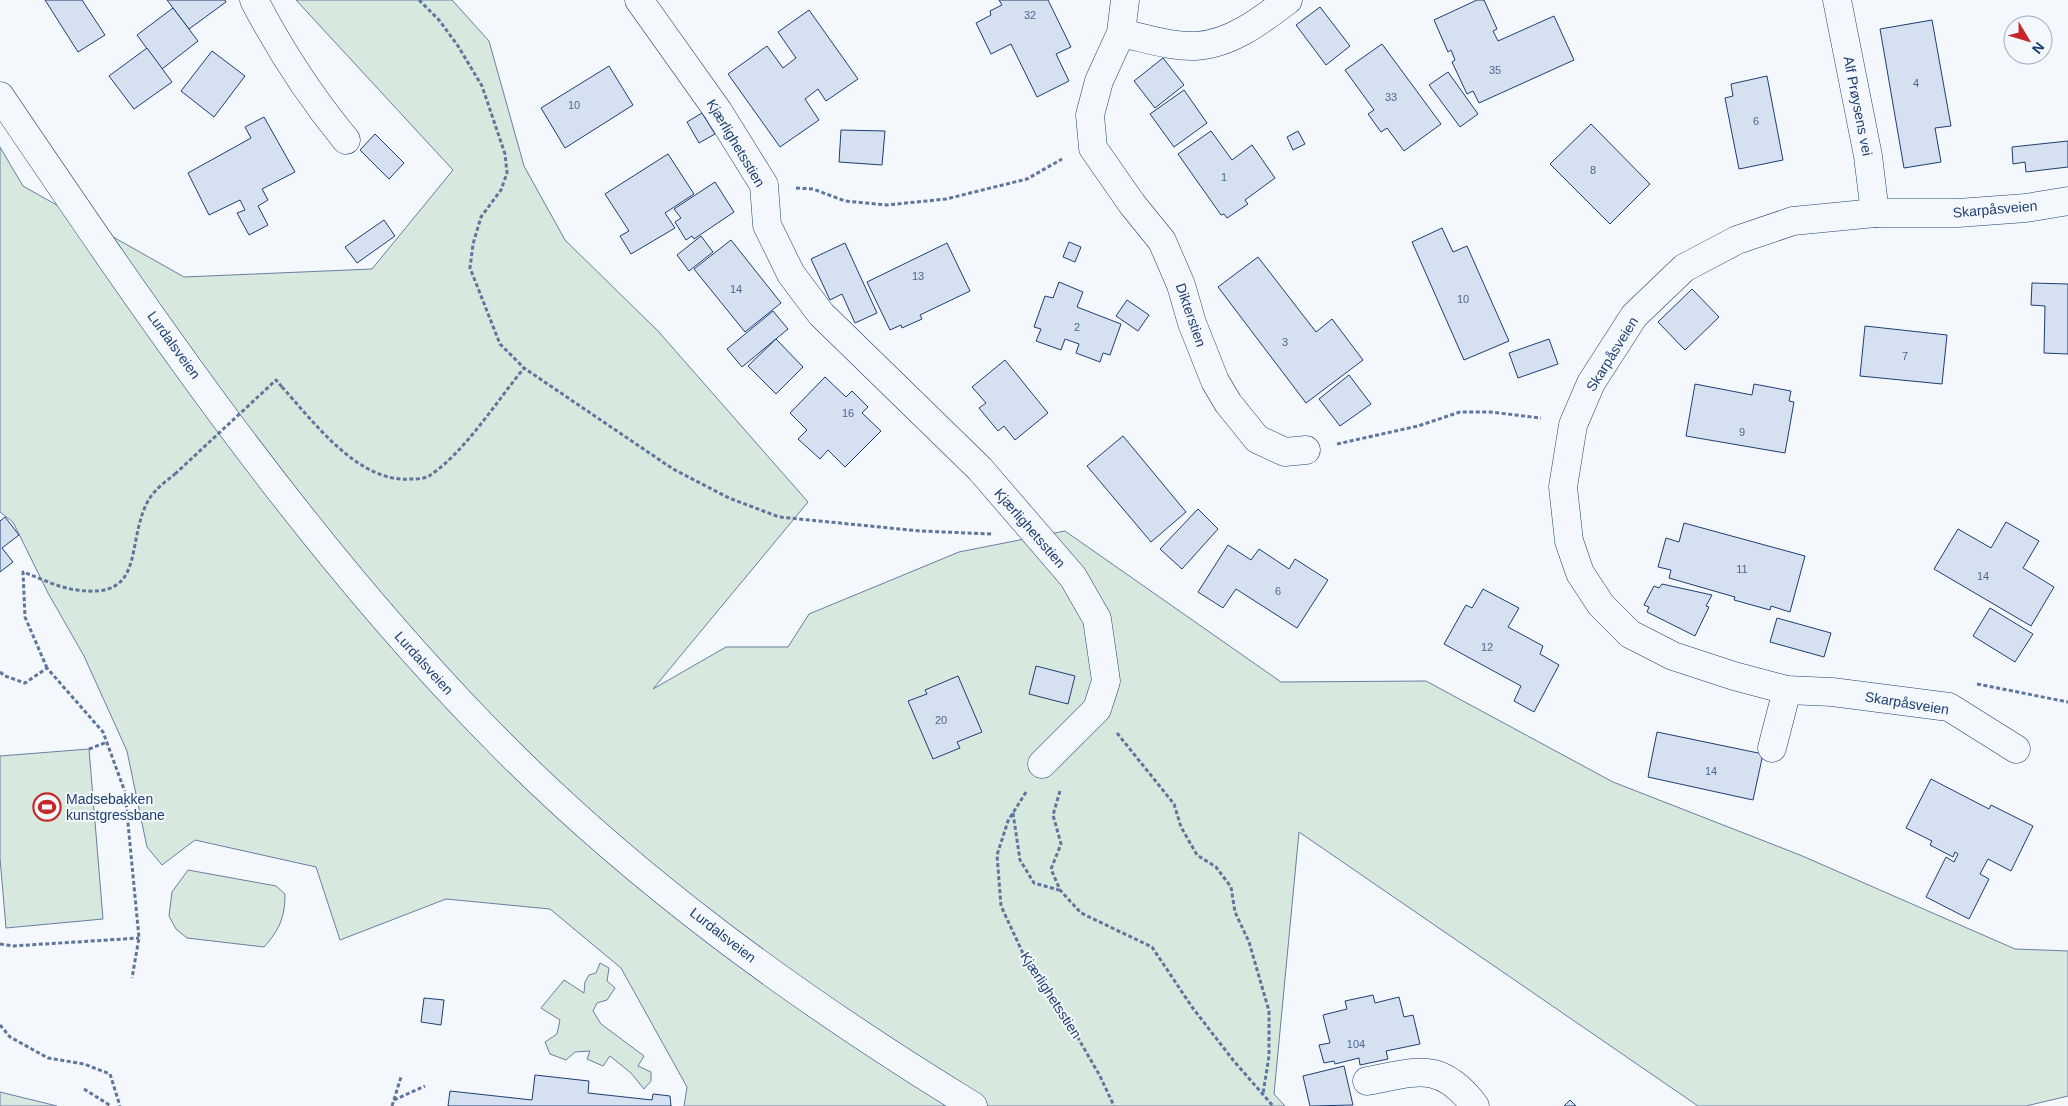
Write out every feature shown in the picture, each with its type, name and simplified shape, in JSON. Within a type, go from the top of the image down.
[{"type":"street","points":[[254,0],[280,50],[309,94],[346,140]]},
{"type":"street","name":"Kjærlighetsstien","points":[[639,0],[718,111],[764,185],[767,225],[791,274],[821,314],[980,469],[1027,526],[1073,577],[1097,619],[1106,681],[1098,709]]},
{"type":"street","points":[[1093,148],[1090,115],[1099,82],[1121,33],[1125,0]]},
{"type":"street","points":[[1121,33],[1168,44],[1197,46],[1225,39],[1244,30],[1288,0]]},
{"type":"street","name":"Alf Prøysens vei","points":[[1837,0],[1868,156],[1875,213]]},
{"type":"street","name":"Lurdalsveien","points":[[0,96],[90,229],[258,463],[338,565],[417,656],[487,730],[578,817],[696,915],[787,985],[875,1046],[973,1106]]},
{"type":"street","name":"Dikterstien","points":[[1093,148],[1132,204],[1162,241],[1181,285],[1192,324],[1215,381],[1228,403],[1257,439],[1285,452],[1306,450]]},
{"type":"street","name":"Skarpåsveien","points":[[2016,749],[1949,707],[1832,692],[1787,690],[1734,676],[1673,656],[1630,634],[1600,606],[1580,573],[1569,541],[1563,487],[1574,426],[1591,383],[1634,316],[1684,268],[1737,240],[1792,221],[1875,213],[1958,213],[2026,208],[2068,201]]},
{"type":"street","points":[[1772,748],[1787,690]]},
{"type":"street","points":[[1046,760],[1098,709]]},
{"type":"street","points":[[1367,1081],[1419,1072],[1436,1074],[1450,1079],[1475,1106]]},
{"type":"path","points":[[419,0],[439,20],[458,46],[482,86],[505,154],[507,173],[501,190],[482,217],[473,244],[470,268],[500,344],[524,368],[673,469],[729,498],[779,517],[920,531],[992,534],[1027,526]]},
{"type":"path","points":[[764,185],[813,189],[845,201],[887,205],[946,199],[1027,179],[1056,161],[1093,148]]},
{"type":"path","points":[[132,978],[139,938],[124,792],[103,732],[47,668],[25,617],[23,572],[75,590],[102,592],[119,585],[127,575],[140,522],[148,501],[157,489],[276,380],[342,452],[391,478],[427,477],[453,456],[524,368]]},
{"type":"path","points":[[1306,450],[1418,426],[1460,412],[1536,416],[1574,426]]},
{"type":"path","points":[[0,672],[4,676],[25,683],[47,668]]},
{"type":"path","points":[[1098,709],[1174,804],[1181,827],[1197,855],[1216,866],[1231,887],[1235,912],[1249,942],[1269,1012],[1268,1056],[1263,1094]]},
{"type":"path","points":[[89,749],[107,742]]},
{"type":"path","points":[[1046,760],[1063,776],[1053,815],[1061,844],[1051,869],[1060,890],[1081,913],[1152,947],[1192,1007],[1233,1060],[1273,1106]]},
{"type":"path","name":"Kjærlighetsstien","points":[[1046,760],[1008,821],[997,856],[1002,906],[1027,962],[1063,1012],[1100,1076],[1114,1106]]},
{"type":"path","points":[[1013,813],[1020,860],[1034,883],[1060,890]]},
{"type":"path","points":[[0,944],[14,946],[139,938]]},
{"type":"path","points":[[0,1024],[10,1037],[48,1058],[84,1064],[110,1074],[120,1106]]},
{"type":"path","points":[[392,1106],[401,1077]]},
{"type":"path","points":[[394,1100],[425,1086]]},
{"type":"path","points":[[84,1088],[111,1106]]},
{"type":"shaded area","points":[[296,0],[452,0],[489,41],[524,166],[565,240],[658,331],[808,502],[653,689],[726,647],[788,647],[809,614],[959,552],[1065,531],[1281,682],[1426,681],[1613,782],[1800,855],[2015,949],[2068,951],[2068,1096],[2026,1106],[1698,1106],[1299,832],[1274,1094],[1285,1106],[684,1106],[687,1087],[621,968],[550,909],[446,899],[340,940],[316,867],[195,840],[162,865],[147,847],[127,751],[84,656],[48,593],[13,522],[0,512],[0,147],[23,186],[184,277],[372,269],[453,170]]},
{"type":"shaded area","name":"Madsebakken kunstgressbane","points":[[89,749],[103,919],[6,928],[0,858],[0,756]]},
{"type":"shaded area","points":[[188,870],[276,886],[285,894],[284,910],[280,923],[274,935],[264,947],[187,938],[176,929],[169,916],[172,892]]},
{"type":"shaded area","points":[[600,963],[609,968],[607,981],[615,988],[607,1000],[597,1003],[593,1011],[601,1024],[644,1056],[638,1066],[651,1072],[651,1081],[644,1089],[631,1073],[610,1056],[603,1066],[587,1059],[590,1051],[575,1052],[566,1060],[550,1054],[545,1042],[557,1034],[560,1020],[541,1008],[564,980],[584,993],[585,982],[589,975],[596,973]]},
{"type":"shaded area","points":[[0,1092],[57,1106],[0,1106]]},
{"type":"building","points":[[45,0],[82,0],[105,35],[78,52]]},
{"type":"building","points":[[167,0],[225,0],[226,2],[189,29]]},
{"type":"building","points":[[999,0],[1048,0],[1071,47],[1056,54],[1069,81],[1037,97],[1011,44],[991,54],[976,23],[991,15],[990,11],[1002,5]]},
{"type":"building","points":[[1477,0],[1484,0],[1497,29],[1493,31],[1498,41],[1554,16],[1574,60],[1479,103],[1473,91],[1467,94],[1452,62],[1455,60],[1451,50],[1448,52],[1434,20]]},
{"type":"building","points":[[1320,7],[1350,46],[1326,65],[1296,25]]},
{"type":"building","points":[[173,8],[198,41],[162,69],[137,35]]},
{"type":"building","points":[[809,10],[858,79],[826,101],[818,89],[805,99],[819,120],[780,147],[728,74],[767,46],[783,68],[796,58],[778,32]]},
{"type":"building","points":[[1932,20],[1951,126],[1935,128],[1941,162],[1904,168],[1880,29]]},
{"type":"building","points":[[1382,44],[1441,124],[1404,151],[1387,128],[1381,132],[1368,114],[1374,110],[1345,70]]},
{"type":"building","points":[[147,48],[172,82],[134,109],[109,76]]},
{"type":"building","points":[[212,51],[245,76],[214,117],[181,91]]},
{"type":"building","points":[[1163,58],[1184,85],[1155,108],[1134,81]]},
{"type":"building","points":[[609,66],[633,105],[565,148],[541,108]]},
{"type":"building","points":[[1448,72],[1478,114],[1460,127],[1429,85]]},
{"type":"building","points":[[1767,76],[1783,160],[1739,169],[1725,98],[1733,96],[1731,84]]},
{"type":"building","points":[[1184,90],[1207,123],[1174,147],[1150,114]]},
{"type":"building","points":[[702,113],[715,134],[699,143],[687,122]]},
{"type":"building","points":[[264,117],[295,172],[262,189],[268,200],[258,206],[268,225],[249,235],[237,213],[245,210],[240,200],[209,215],[188,173],[251,138],[245,127]]},
{"type":"building","points":[[1591,124],[1650,184],[1610,224],[1550,164]]},
{"type":"building","points":[[841,130],[885,131],[882,165],[839,162]]},
{"type":"building","points":[[1211,131],[1232,160],[1252,145],[1275,178],[1245,200],[1248,204],[1227,218],[1224,214],[1221,215],[1178,154]]},
{"type":"building","points":[[1298,131],[1305,144],[1293,150],[1287,137]]},
{"type":"building","points":[[375,134],[404,163],[389,179],[360,150]]},
{"type":"building","points":[[2068,141],[2068,167],[2026,172],[2025,162],[2013,164],[2012,147]]},
{"type":"building","points":[[668,154],[694,194],[665,213],[675,228],[631,254],[620,236],[629,231],[605,194]]},
{"type":"building","points":[[715,182],[734,212],[694,239],[692,236],[686,240],[675,222],[681,218],[674,209]]},
{"type":"building","points":[[384,220],[395,236],[357,263],[345,247]]},
{"type":"building","points":[[1442,228],[1453,252],[1467,246],[1509,341],[1464,360],[1412,242]]},
{"type":"building","points":[[701,236],[713,252],[689,271],[677,255]]},
{"type":"building","points":[[731,240],[781,303],[745,332],[694,269]]},
{"type":"building","points":[[1069,242],[1081,247],[1075,262],[1063,257]]},
{"type":"building","points":[[845,243],[877,313],[855,323],[842,294],[830,300],[811,259]]},
{"type":"building","points":[[947,243],[970,291],[920,315],[922,319],[902,328],[901,325],[890,330],[867,282]]},
{"type":"building","points":[[1258,257],[1316,332],[1332,319],[1363,360],[1306,403],[1218,287]]},
{"type":"building","points":[[1059,282],[1083,292],[1077,307],[1121,324],[1110,355],[1103,353],[1100,362],[1076,353],[1079,344],[1065,339],[1061,350],[1036,341],[1041,329],[1034,327],[1045,296],[1053,298]]},
{"type":"building","points":[[2032,283],[2068,284],[2068,354],[2044,353],[2045,306],[2031,305]]},
{"type":"building","points":[[1692,289],[1719,317],[1685,350],[1658,322]]},
{"type":"building","points":[[1127,300],[1149,315],[1138,331],[1116,316]]},
{"type":"building","points":[[773,311],[788,329],[742,367],[727,349]]},
{"type":"building","points":[[1865,326],[1947,335],[1942,384],[1860,376]]},
{"type":"building","points":[[776,339],[803,367],[776,394],[748,366]]},
{"type":"building","points":[[1549,339],[1558,364],[1518,378],[1509,353]]},
{"type":"building","points":[[1005,360],[1048,413],[1015,440],[1004,426],[998,431],[979,408],[986,403],[972,387]]},
{"type":"building","points":[[1349,375],[1371,404],[1340,426],[1319,399]]},
{"type":"building","points":[[825,377],[846,397],[852,391],[868,407],[862,413],[881,431],[845,467],[828,450],[820,459],[798,439],[807,430],[790,413]]},
{"type":"building","points":[[1695,384],[1752,395],[1754,384],[1791,391],[1789,401],[1794,402],[1785,453],[1686,436]]},
{"type":"building","points":[[1123,436],[1186,512],[1151,542],[1087,466]]},
{"type":"building","points":[[1198,509],[1218,529],[1182,569],[1160,549]]},
{"type":"building","points":[[5,517],[19,535],[2,548],[13,562],[0,572],[0,521]]},
{"type":"building","points":[[2006,522],[2039,541],[2023,568],[2054,587],[2031,626],[1934,569],[1958,529],[1991,548]]},
{"type":"building","points":[[1684,523],[1805,556],[1790,612],[1771,606],[1770,610],[1734,600],[1735,597],[1669,578],[1671,570],[1658,567],[1666,538],[1679,542]]},
{"type":"building","points":[[1228,545],[1251,560],[1259,549],[1289,569],[1295,559],[1328,580],[1297,628],[1236,589],[1223,608],[1198,592]]},
{"type":"building","points":[[1662,584],[1712,595],[1706,606],[1709,607],[1695,636],[1647,612],[1649,607],[1644,605],[1654,586],[1659,588]]},
{"type":"building","points":[[1483,589],[1519,608],[1508,627],[1543,646],[1540,654],[1559,665],[1534,712],[1514,701],[1521,686],[1444,644],[1466,605],[1472,608]]},
{"type":"building","points":[[1990,608],[2033,634],[2015,662],[1973,636]]},
{"type":"building","points":[[1777,618],[1831,633],[1824,657],[1770,642]]},
{"type":"building","points":[[1036,666],[1075,676],[1068,704],[1029,694]]},
{"type":"building","points":[[958,676],[982,732],[957,742],[960,748],[933,759],[908,701],[927,694],[925,690]]},
{"type":"building","points":[[1657,732],[1763,754],[1753,800],[1648,777]]},
{"type":"building","points":[[1931,779],[1989,809],[1991,805],[2033,826],[2011,871],[1988,859],[1980,874],[1989,879],[1969,919],[1926,897],[1946,857],[1954,862],[1958,854],[1955,852],[1953,857],[1930,845],[1932,841],[1906,828]]},
{"type":"building","points":[[1373,995],[1375,1003],[1399,997],[1404,1017],[1413,1015],[1420,1044],[1386,1051],[1388,1059],[1360,1065],[1359,1058],[1335,1064],[1334,1061],[1324,1063],[1319,1045],[1330,1043],[1323,1015],[1347,1009],[1345,1001]]},
{"type":"building","points":[[424,998],[444,1000],[441,1025],[421,1022]]},
{"type":"building","points":[[1344,1066],[1353,1105],[1310,1106],[1303,1076]]},
{"type":"building","points":[[535,1075],[589,1081],[588,1093],[652,1100],[653,1094],[670,1096],[671,1106],[448,1106],[450,1091],[532,1100]]},
{"type":"building","points":[[1570,1100],[1576,1106],[1564,1106]]},
{"type":"place","name":"Madsebakken kunstgressbane","points":[[47,807]]}]
